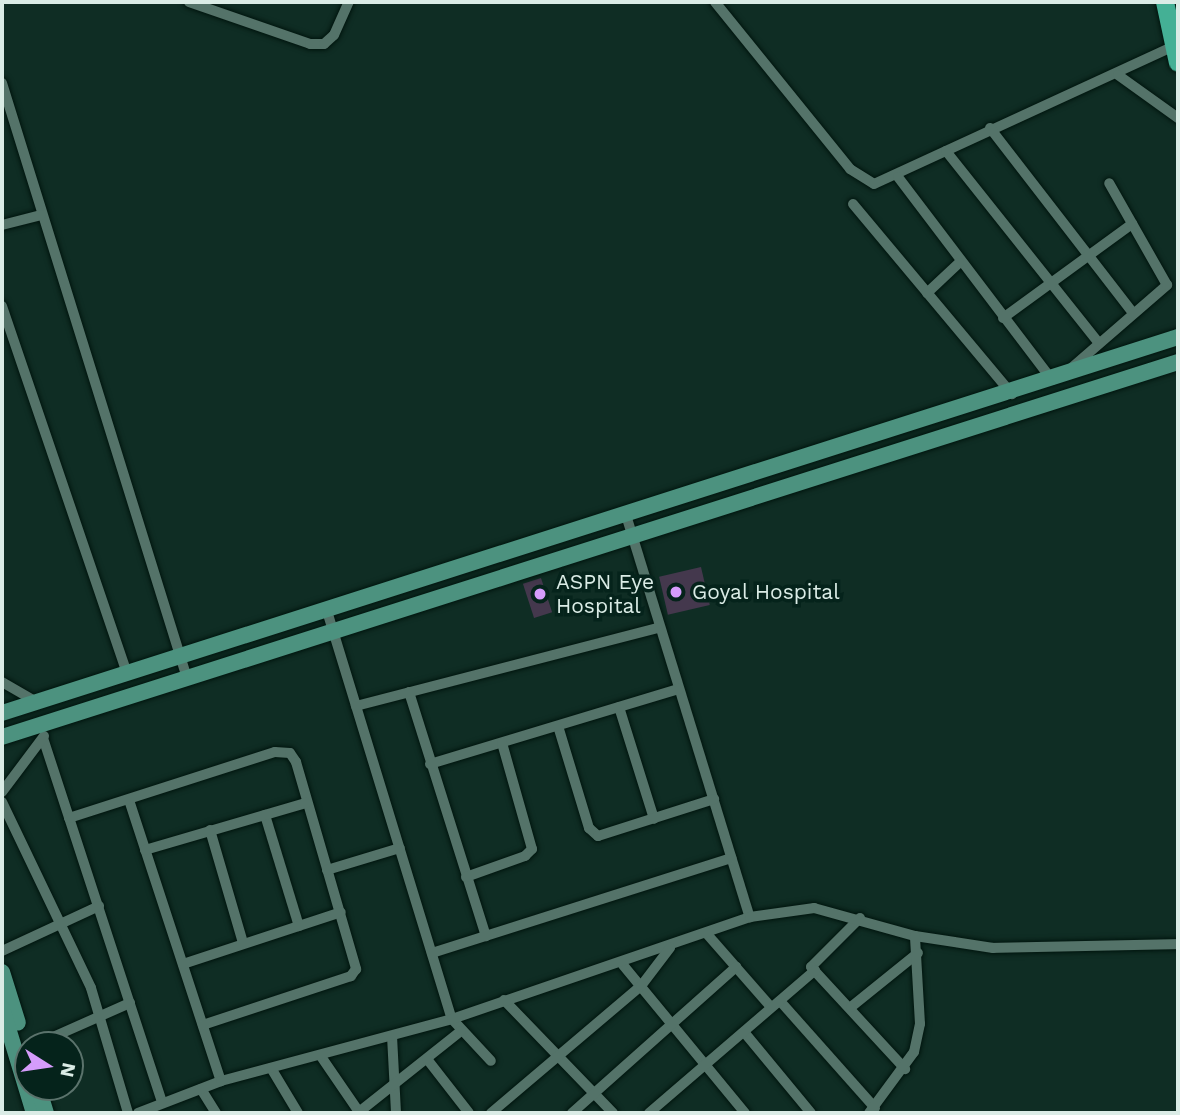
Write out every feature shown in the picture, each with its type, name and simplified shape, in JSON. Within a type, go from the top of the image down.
[{"type":"main road","points":[[1165,2],[1177,51]]},
{"type":"main road","points":[[2,713],[180,654],[327,611],[626,514],[1012,394],[1178,337]]},
{"type":"main road","points":[[2,737],[186,675],[1178,362]]},
{"type":"main road","points":[[936,418],[942,436]]},
{"type":"main road","points":[[61,715],[62,694]]},
{"type":"main road","points":[[2,972],[22,1031]]},
{"type":"main road","points":[[2,1008],[34,1113]]},
{"type":"street","points":[[189,2],[310,44],[324,44],[334,36],[349,2]]},
{"type":"street","points":[[715,2],[850,169],[874,184],[898,177],[990,128],[1177,51]]},
{"type":"street","points":[[1118,75],[1178,118]]},
{"type":"street","points":[[2,83],[186,675]]},
{"type":"street","points":[[990,128],[1133,313]]},
{"type":"street","points":[[946,151],[1097,341]]},
{"type":"street","points":[[898,177],[959,263],[1057,379],[1097,341],[1133,313],[1178,285]]},
{"type":"street","points":[[1109,183],[1166,279],[1165,293]]},
{"type":"street","points":[[853,204],[1012,394]]},
{"type":"street","points":[[2,225],[41,215]]},
{"type":"street","points":[[1003,318],[1132,224]]},
{"type":"street","points":[[926,293],[959,263]]},
{"type":"street","points":[[2,306],[127,673]]},
{"type":"street","points":[[626,514],[657,628],[750,917]]},
{"type":"street","points":[[327,611],[452,1020],[491,1061]]},
{"type":"street","points":[[356,706],[657,628]]},
{"type":"street","points":[[2,682],[37,702]]},
{"type":"street","points":[[430,764],[679,690]]},
{"type":"street","points":[[409,692],[486,936]]},
{"type":"street","points":[[619,707],[654,819]]},
{"type":"street","points":[[2,792],[61,715]]},
{"type":"street","points":[[558,726],[594,834],[604,836],[714,799]]},
{"type":"street","points":[[43,738],[162,1102]]},
{"type":"street","points":[[466,877],[525,856],[532,849],[502,743]]},
{"type":"street","points":[[69,818],[284,751],[296,762],[306,803],[341,912],[354,974],[202,1025]]},
{"type":"street","points":[[129,800],[221,1081]]},
{"type":"street","points":[[2,802],[100,1016],[128,1113]]},
{"type":"street","points":[[145,850],[306,803]]},
{"type":"street","points":[[265,815],[299,926]]},
{"type":"street","points":[[210,830],[243,943]]},
{"type":"street","points":[[327,870],[400,848]]},
{"type":"street","points":[[432,953],[731,859]]},
{"type":"street","points":[[2,951],[59,927],[99,906]]},
{"type":"street","points":[[138,1113],[221,1081],[452,1020],[504,1000],[623,965],[750,917],[814,908],[860,918],[915,936],[993,948],[1178,944]]},
{"type":"street","points":[[183,964],[341,912]]},
{"type":"street","points":[[860,918],[812,961],[815,970],[905,1069]]},
{"type":"street","points":[[707,934],[736,967],[775,1003],[872,1111],[905,1069],[920,1024],[915,936]]},
{"type":"street","points":[[491,1113],[641,986],[670,948]]},
{"type":"street","points":[[851,1007],[918,953]]},
{"type":"street","points":[[623,965],[742,1109],[729,1113]]},
{"type":"street","points":[[572,1113],[674,1026],[736,967]]},
{"type":"street","points":[[649,1113],[707,1066],[815,970]]},
{"type":"street","points":[[504,1000],[613,1113]]},
{"type":"street","points":[[69,1031],[130,1003]]},
{"type":"street","points":[[320,1055],[355,1111],[364,1111],[461,1031]]},
{"type":"street","points":[[744,1032],[811,1113]]},
{"type":"street","points":[[392,1036],[396,1113]]},
{"type":"street","points":[[427,1059],[469,1113]]},
{"type":"street","points":[[271,1068],[295,1112]]},
{"type":"street","points":[[201,1089],[216,1113]]},
{"type":"building","points":[[701,567],[710,605],[668,615],[659,577]]},
{"type":"building","points":[[541,578],[552,612],[534,618],[523,584]]},
{"type":"place","name":"Goyal Hospital","points":[[676,592]]},
{"type":"place","name":"ASPN Eye Hospital","points":[[540,594]]}]
